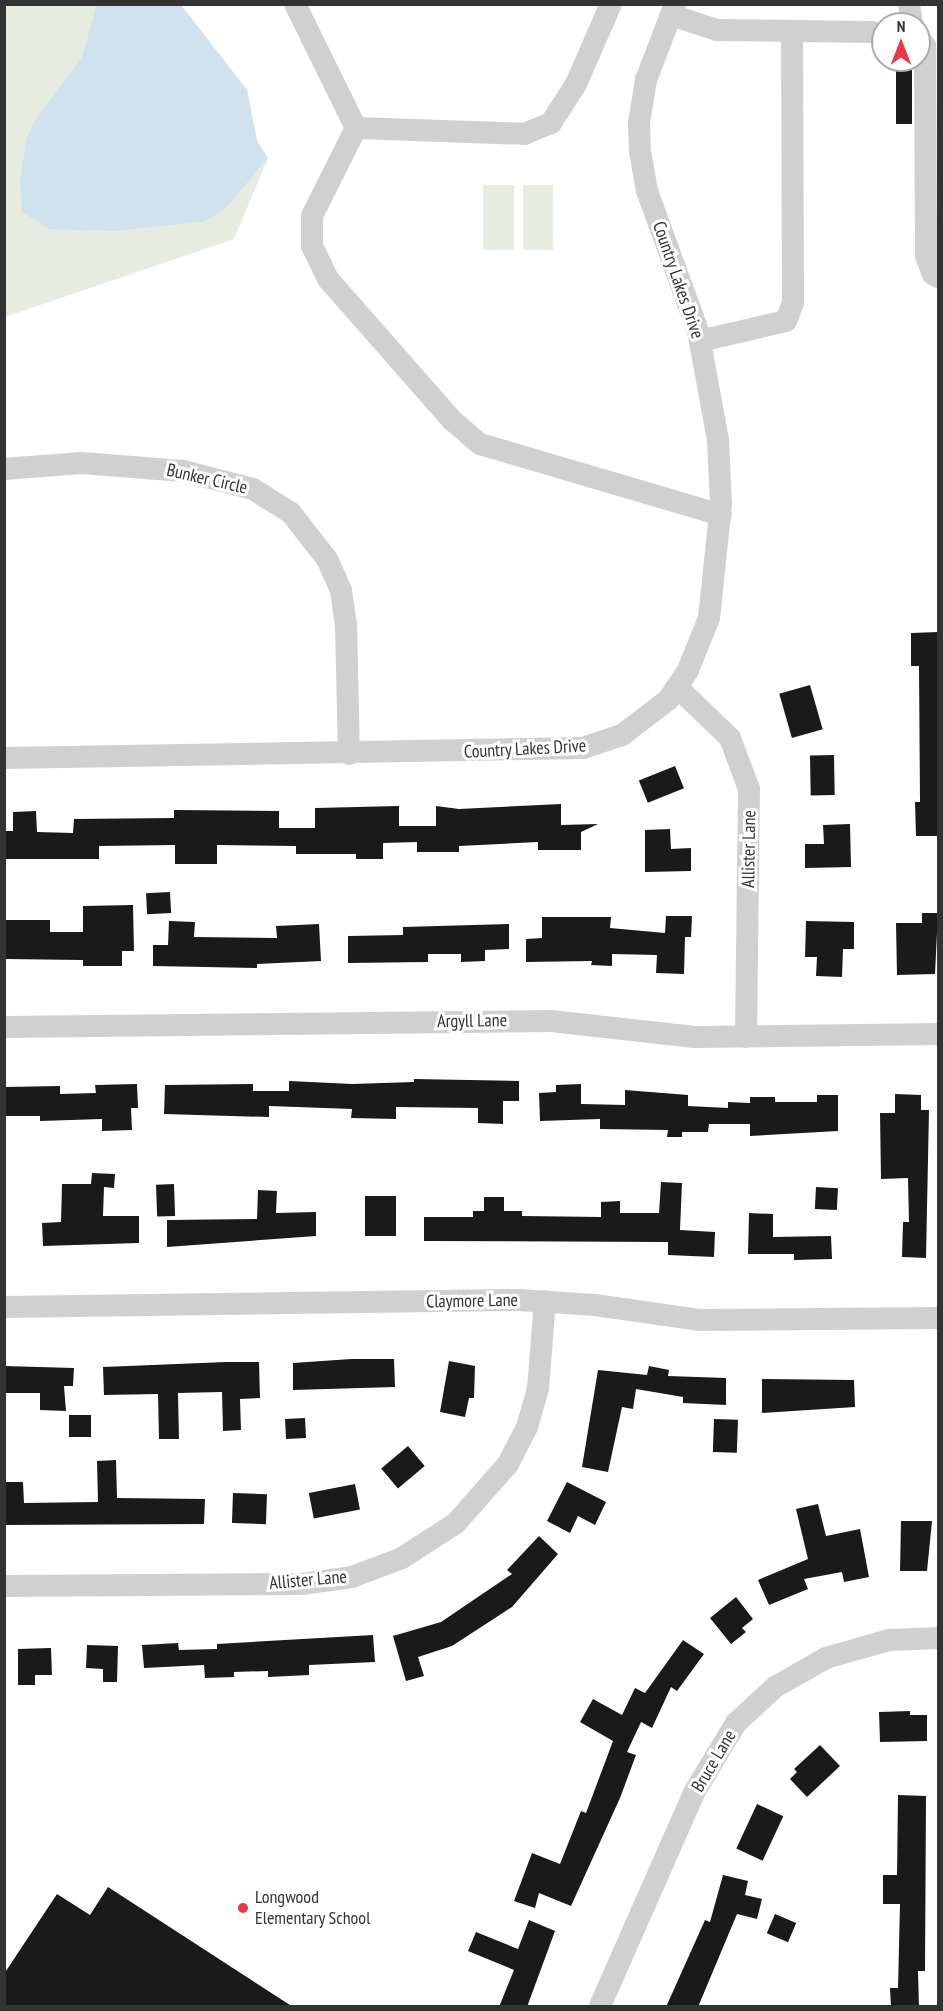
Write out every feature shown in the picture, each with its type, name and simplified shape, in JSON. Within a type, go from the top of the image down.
[{"type":"street","points":[[295,4],[356,128]]},
{"type":"street","points":[[356,128],[524,134],[551,123],[576,84],[611,4]]},
{"type":"street","points":[[673,10],[717,30],[871,32]]},
{"type":"street","name":"Country Lakes Drive","points":[[4,758],[349,754],[583,748],[622,735],[649,718],[677,687],[709,618],[721,515],[718,440],[700,341],[692,308],[647,191],[640,152],[639,123],[646,80],[673,10]]},
{"type":"street","points":[[700,341],[786,321],[793,303],[792,31]]},
{"type":"street","points":[[925,72],[926,255],[933,274],[939,277]]},
{"type":"street","points":[[356,128],[320,193],[312,216],[312,246],[328,279],[452,420],[480,444],[721,515]]},
{"type":"street","name":"Bunker Circle","points":[[4,469],[82,463],[183,471],[253,489],[291,513],[327,559],[340,590],[346,624],[349,754]]},
{"type":"street","name":"Allister Lane","points":[[677,687],[730,738],[749,789],[746,1037]]},
{"type":"street","name":"Argyll Lane","points":[[4,1027],[551,1021],[673,1036],[939,1034]]},
{"type":"street","name":"Allister Lane","points":[[4,1586],[302,1584],[352,1577],[402,1558],[456,1523],[508,1464],[527,1427],[538,1389],[545,1301]]},
{"type":"street","name":"Claymore Lane","points":[[4,1307],[545,1301],[699,1320],[939,1318]]},
{"type":"street","name":"Bruce Lane","points":[[600,2007],[695,1791],[736,1723],[775,1687],[826,1658],[889,1640],[939,1638]]},
{"type":"shaded area","points":[[4,5],[181,5],[247,90],[257,141],[268,158],[234,239],[5,317]]},
{"type":"shaded area","points":[[483,185],[514,185],[514,250],[483,250]]},
{"type":"shaded area","points":[[523,185],[553,185],[553,250],[523,250]]},
{"type":"water","points":[[97,5],[181,5],[247,90],[257,141],[268,158],[223,211],[202,222],[113,231],[50,229],[22,212],[20,182],[26,141],[32,125],[82,57]]},
{"type":"building","points":[[896,72],[912,72],[912,124],[896,124]]},
{"type":"building","points":[[939,632],[939,836],[916,836],[915,802],[920,802],[919,666],[911,666],[911,633]]},
{"type":"building","points":[[810,685],[823,729],[792,738],[779,694]]},
{"type":"building","points":[[810,755],[834,755],[835,795],[811,795]]},
{"type":"building","points":[[675,766],[684,788],[648,803],[639,781]]},
{"type":"building","points":[[561,804],[561,825],[598,824],[581,832],[581,850],[538,850],[538,842],[459,846],[459,852],[417,852],[417,842],[383,843],[383,859],[356,859],[356,854],[296,854],[296,846],[217,845],[217,864],[175,864],[175,845],[99,846],[99,859],[4,859],[4,831],[13,831],[13,812],[36,811],[37,832],[73,833],[74,819],[174,818],[174,810],[279,811],[279,828],[315,828],[315,808],[399,806],[399,826],[436,826],[436,806],[459,809]]},
{"type":"building","points":[[850,824],[851,867],[805,868],[805,844],[824,844],[823,825]]},
{"type":"building","points":[[670,829],[671,849],[691,848],[691,871],[645,872],[645,830]]},
{"type":"building","points":[[170,892],[171,913],[147,914],[146,893]]},
{"type":"building","points":[[133,905],[134,951],[122,951],[122,966],[83,966],[83,960],[4,959],[4,920],[50,920],[50,932],[83,932],[83,906]]},
{"type":"building","points":[[922,913],[938,913],[935,974],[897,975],[896,923],[922,923]]},
{"type":"building","points":[[666,916],[692,916],[691,937],[685,937],[684,974],[656,973],[657,955],[612,954],[612,966],[591,965],[592,961],[526,962],[526,939],[542,938],[542,917],[611,917],[610,928],[665,933]]},
{"type":"building","points":[[169,921],[195,922],[194,937],[277,938],[276,926],[319,924],[321,961],[257,964],[257,968],[153,966],[153,945],[168,945]]},
{"type":"building","points":[[806,921],[854,922],[854,949],[843,949],[842,977],[816,976],[817,957],[805,957]]},
{"type":"building","points":[[509,924],[509,949],[485,950],[485,961],[461,962],[461,954],[428,954],[428,962],[348,963],[348,936],[403,935],[403,927]]},
{"type":"building","points":[[414,1079],[519,1081],[519,1101],[503,1101],[503,1124],[478,1123],[478,1108],[396,1107],[396,1119],[351,1118],[352,1109],[269,1106],[269,1117],[164,1114],[165,1085],[253,1084],[253,1091],[289,1091],[289,1081],[352,1084],[414,1082]]},
{"type":"building","points":[[137,1084],[138,1108],[131,1108],[132,1130],[102,1131],[102,1119],[40,1121],[40,1116],[4,1116],[4,1087],[60,1086],[60,1094],[96,1093],[95,1085]]},
{"type":"building","points":[[581,1084],[581,1104],[625,1105],[625,1090],[688,1095],[688,1106],[728,1108],[728,1102],[750,1103],[750,1097],[775,1097],[775,1102],[817,1102],[817,1095],[838,1095],[838,1131],[750,1136],[750,1124],[709,1124],[708,1132],[682,1132],[682,1137],[667,1137],[668,1130],[600,1129],[600,1119],[540,1121],[539,1093],[556,1092],[556,1085]]},
{"type":"building","points":[[895,1094],[921,1095],[921,1110],[929,1110],[926,1258],[902,1257],[903,1222],[909,1222],[908,1178],[881,1179],[880,1113],[895,1113]]},
{"type":"building","points":[[92,1173],[115,1174],[114,1188],[104,1187],[103,1216],[139,1216],[139,1243],[43,1246],[42,1223],[61,1222],[62,1184],[91,1184]]},
{"type":"building","points":[[661,1182],[682,1183],[680,1230],[715,1232],[714,1257],[668,1255],[668,1242],[424,1241],[424,1217],[473,1217],[473,1211],[484,1211],[484,1197],[504,1197],[504,1211],[522,1211],[522,1216],[601,1217],[601,1202],[620,1201],[620,1213],[659,1213]]},
{"type":"building","points":[[174,1184],[175,1216],[157,1217],[156,1185]]},
{"type":"building","points":[[816,1187],[838,1188],[837,1210],[815,1209]]},
{"type":"building","points":[[258,1190],[277,1191],[276,1213],[316,1212],[316,1236],[167,1247],[167,1220],[257,1219]]},
{"type":"building","points":[[365,1196],[396,1196],[396,1236],[365,1236]]},
{"type":"building","points":[[749,1213],[773,1214],[773,1237],[831,1236],[832,1259],[794,1260],[794,1254],[748,1254]]},
{"type":"building","points":[[394,1359],[395,1387],[293,1390],[293,1363]]},
{"type":"building","points":[[449,1361],[475,1366],[474,1398],[469,1398],[465,1417],[440,1412]]},
{"type":"building","points":[[259,1362],[260,1398],[240,1399],[241,1430],[223,1431],[222,1392],[178,1393],[179,1439],[159,1439],[158,1394],[104,1395],[103,1367]]},
{"type":"building","points":[[4,1366],[74,1368],[73,1386],[64,1386],[66,1411],[40,1410],[40,1393],[4,1393]]},
{"type":"building","points":[[649,1366],[669,1370],[668,1376],[726,1378],[726,1405],[683,1403],[683,1397],[636,1389],[633,1409],[622,1407],[608,1472],[582,1467],[598,1370],[647,1375]]},
{"type":"building","points":[[762,1379],[854,1380],[855,1407],[762,1413]]},
{"type":"building","points":[[69,1415],[91,1415],[91,1437],[69,1437]]},
{"type":"building","points":[[305,1418],[306,1438],[286,1439],[285,1419]]},
{"type":"building","points":[[714,1419],[738,1420],[737,1453],[713,1452]]},
{"type":"building","points":[[408,1446],[425,1466],[398,1488],[381,1468]]},
{"type":"building","points":[[116,1460],[117,1498],[205,1499],[204,1524],[4,1525],[4,1482],[23,1482],[24,1503],[98,1502],[97,1461]]},
{"type":"building","points":[[567,1482],[606,1502],[595,1525],[578,1516],[570,1533],[547,1521]]},
{"type":"building","points":[[355,1484],[360,1510],[314,1518],[309,1493]]},
{"type":"building","points":[[233,1493],[267,1494],[266,1524],[232,1523]]},
{"type":"building","points":[[818,1504],[826,1536],[860,1529],[869,1577],[844,1582],[842,1572],[804,1579],[808,1589],[769,1605],[758,1580],[808,1559],[796,1509]]},
{"type":"building","points":[[901,1521],[932,1521],[927,1571],[900,1571]]},
{"type":"building","points":[[539,1536],[558,1554],[512,1607],[452,1646],[418,1657],[424,1676],[406,1681],[393,1636],[441,1622],[512,1574],[507,1570]]},
{"type":"building","points":[[736,1597],[753,1619],[742,1628],[746,1632],[731,1644],[710,1618]]},
{"type":"building","points":[[373,1635],[375,1662],[309,1665],[309,1675],[268,1677],[268,1671],[234,1672],[234,1677],[205,1678],[204,1665],[144,1668],[142,1645],[178,1643],[179,1650],[217,1649],[217,1644]]},
{"type":"building","points":[[683,1640],[704,1654],[677,1691],[671,1687],[652,1728],[641,1722],[627,1752],[636,1755],[620,1798],[571,1906],[539,1893],[535,1908],[514,1901],[532,1853],[560,1864],[581,1811],[586,1813],[613,1741],[580,1722],[593,1699],[622,1715],[635,1688],[645,1693]]},
{"type":"building","points":[[87,1645],[118,1646],[117,1682],[103,1682],[103,1669],[86,1668]]},
{"type":"building","points":[[51,1648],[52,1675],[35,1675],[35,1685],[18,1685],[18,1649]]},
{"type":"building","points":[[910,1711],[910,1715],[927,1715],[927,1741],[880,1742],[879,1712]]},
{"type":"building","points":[[820,1745],[840,1766],[807,1797],[790,1779],[797,1772],[794,1769]]},
{"type":"building","points":[[898,1795],[926,1796],[925,1971],[918,1971],[919,2007],[891,2007],[890,1988],[898,1988],[900,1904],[883,1904],[883,1875],[897,1875]]},
{"type":"building","points":[[757,1804],[783,1816],[763,1861],[736,1848]]},
{"type":"building","points":[[723,1875],[748,1881],[745,1895],[762,1899],[757,1919],[737,1914],[698,2007],[666,2007],[705,1920],[710,1922]]},
{"type":"building","points":[[108,1887],[293,2007],[4,2007],[4,1974],[57,1894],[90,1915]]},
{"type":"building","points":[[775,1914],[796,1923],[788,1942],[767,1933]]},
{"type":"building","points":[[529,1920],[555,1931],[527,2007],[499,2007],[514,1970],[468,1951],[476,1932],[518,1949]]},
{"type":"place","name":"Longwood Elementary School","points":[[243,1908]]}]
